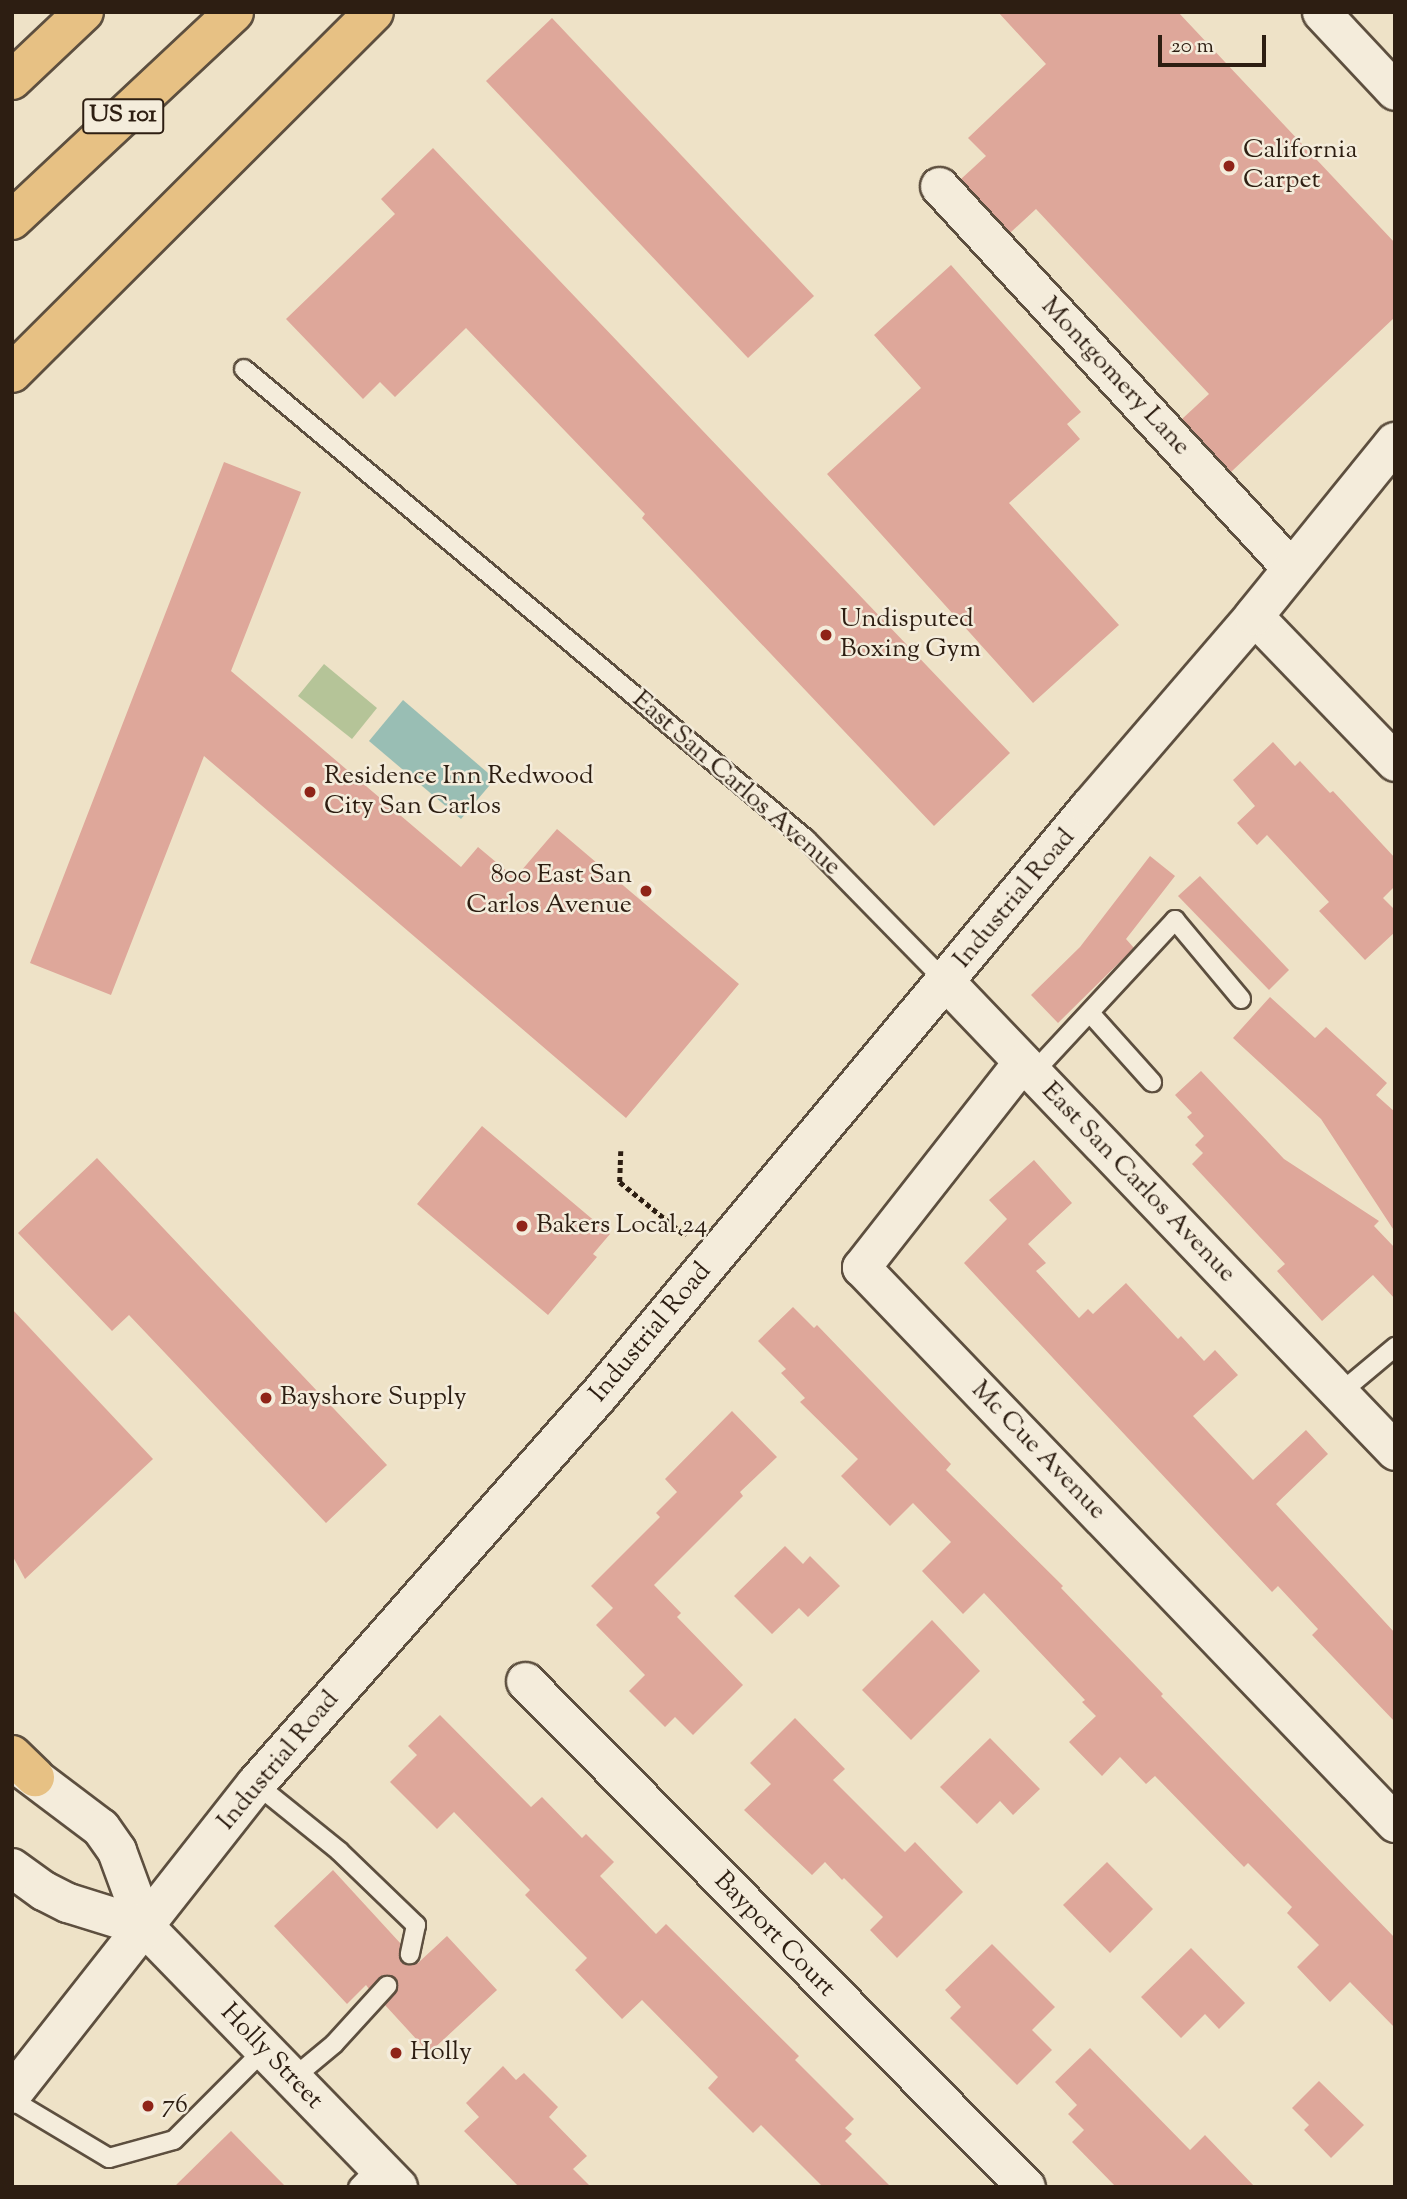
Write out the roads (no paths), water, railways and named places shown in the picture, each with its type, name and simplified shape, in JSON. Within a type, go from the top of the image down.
[{"type":"highway","points":[[12,80],[84,12]]},
{"type":"highway","name":"US 101","points":[[12,219],[234,12]]},
{"type":"highway","points":[[12,338],[373,12]]},
{"type":"highway","points":[[12,373],[373,12]]},
{"type":"main road","name":"Industrial Road","points":[[12,2094],[256,1784],[600,1394],[1090,807],[1254,616],[1395,442]]},
{"type":"main road","name":"Holly Street","points":[[20,1765],[101,1828],[117,1851],[145,1927],[292,2079],[378,2180]]},
{"type":"main road","name":"Holly Street","points":[[12,1868],[44,1891],[68,1903],[145,1927]]},
{"type":"street","points":[[1321,12],[1395,91]]},
{"type":"street","name":"Montgomery Lane","points":[[939,186],[1291,568]]},
{"type":"street","points":[[1254,616],[1395,762]]},
{"type":"street","name":"East San Carlos Avenue","points":[[946,982],[1395,1451]]},
{"type":"street","name":"Mc Cue Avenue","points":[[1028,1067],[861,1267],[1395,1824]]},
{"type":"street","name":"Bayport Court","points":[[525,1681],[1026,2187]]},
{"type":"lane","name":"East San Carlos Avenue","points":[[243,369],[806,839],[946,982]]},
{"type":"lane","points":[[1028,1067],[1090,1013],[1175,920],[1241,999]]},
{"type":"lane","points":[[1090,1013],[1152,1082]]},
{"type":"lane","points":[[1340,1393],[1395,1348]]},
{"type":"lane","points":[[256,1784],[339,1852],[416,1925],[410,1954]]},
{"type":"lane","points":[[292,2079],[334,2045],[387,1986]]},
{"type":"lane","points":[[12,2100],[109,2158],[174,2140],[264,2050]]},
{"type":"water","points":[[403,700],[495,779],[461,819],[369,741]]},
{"type":"place","name":"California Carpet","points":[[1229,166]]},
{"type":"place","name":"Undisputed Boxing Gym","points":[[826,635]]},
{"type":"place","name":"Residence Inn Redwood City San Carlos","points":[[310,792]]},
{"type":"place","name":"800 East San Carlos Avenue","points":[[646,891]]},
{"type":"place","name":"Bakers Local 24","points":[[522,1226]]},
{"type":"place","name":"Bayshore Supply","points":[[266,1398]]},
{"type":"place","name":"Holly","points":[[396,2053]]},
{"type":"place","name":"76","points":[[148,2106]]}]
